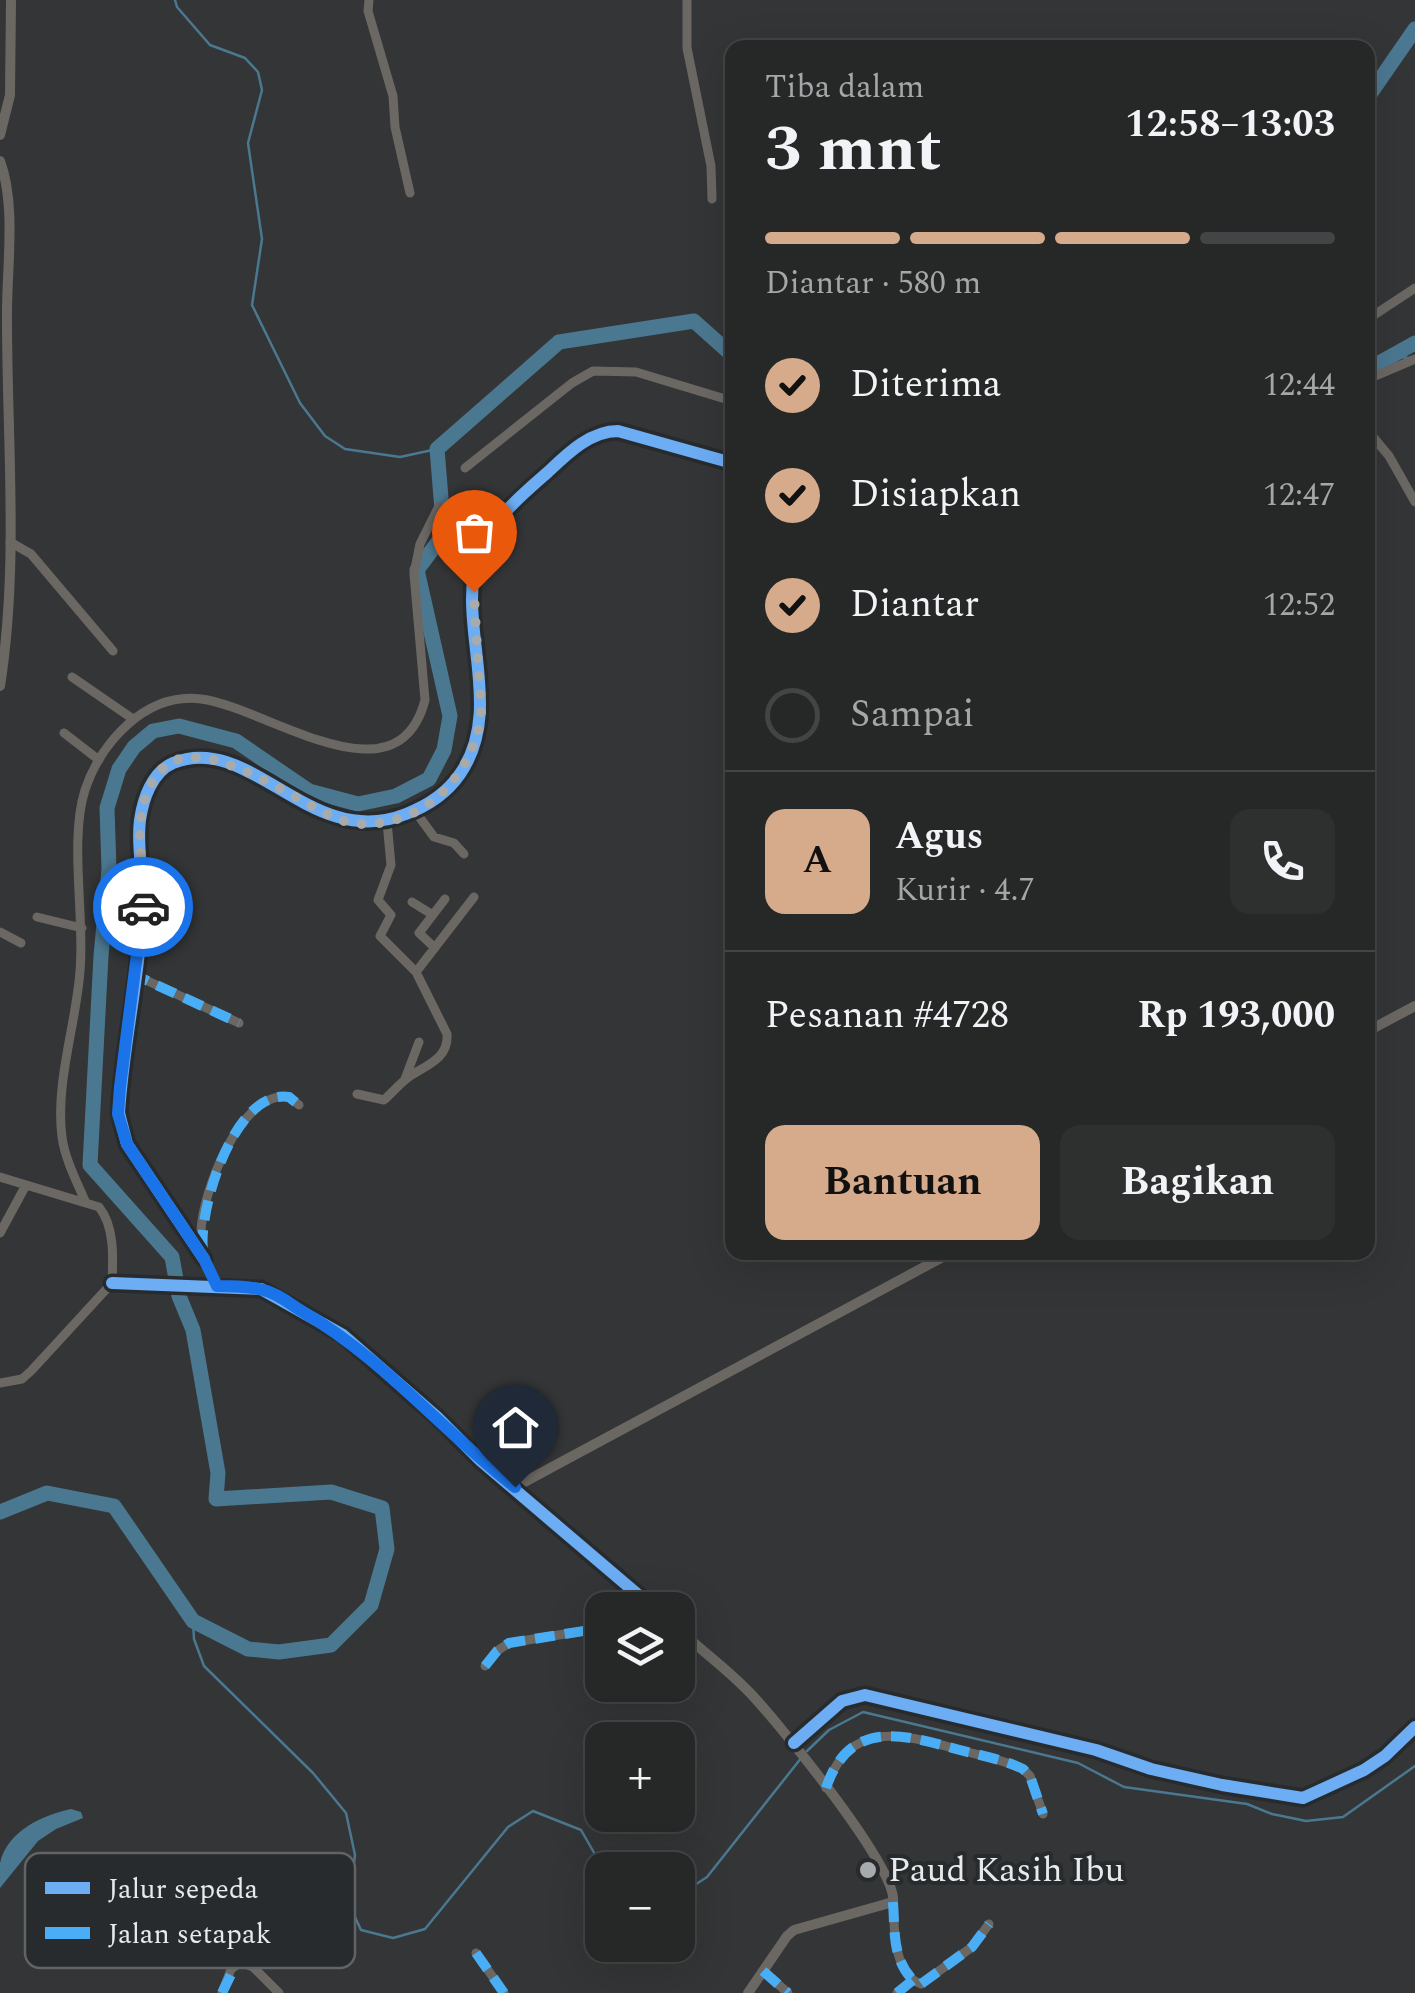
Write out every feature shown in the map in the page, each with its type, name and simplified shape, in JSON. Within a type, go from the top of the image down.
[{"type":"street","points":[[0,135],[10,94],[11,0]]},
{"type":"street","points":[[368,0],[393,96],[395,127],[410,193]]},
{"type":"street","points":[[687,0],[687,48],[710,166],[712,199]]},
{"type":"street","points":[[0,162],[9,198],[6,324],[10,542],[0,686]]},
{"type":"street","points":[[1375,314],[1415,288]]},
{"type":"street","points":[[1375,377],[1410,361]]},
{"type":"street","points":[[465,468],[572,383],[593,371],[636,372],[725,400]]},
{"type":"street","points":[[204,1259],[136,1160],[118,1114],[144,896],[140,819],[150,786],[160,770],[194,758],[245,771],[264,778],[304,804],[345,821],[387,822],[416,813],[460,773],[472,751],[481,712],[474,592],[479,554],[504,513],[561,460],[592,438],[618,432],[725,461]]},
{"type":"street","points":[[1375,439],[1415,502]]},
{"type":"street","points":[[84,1201],[62,1133],[62,1102],[80,972],[81,806],[98,759],[130,718],[160,704],[200,698],[249,712],[308,737],[360,750],[388,747],[411,731],[420,719],[425,700],[414,574],[416,556],[439,506]]},
{"type":"street","points":[[10,542],[31,554],[113,651]]},
{"type":"street","points":[[72,677],[130,718]]},
{"type":"street","points":[[64,733],[98,759]]},
{"type":"street","points":[[416,813],[437,840],[454,843],[464,854]]},
{"type":"street","points":[[357,1094],[384,1100],[406,1079],[433,1064],[448,1040],[416,972],[380,936],[392,915],[378,900],[391,865],[387,822]]},
{"type":"street","points":[[416,972],[474,897]]},
{"type":"street","points":[[435,948],[420,936],[445,899]]},
{"type":"street","points":[[412,902],[434,915]]},
{"type":"street","points":[[37,917],[82,928]]},
{"type":"street","points":[[0,932],[21,943]]},
{"type":"street","points":[[137,976],[238,1023]]},
{"type":"street","points":[[1375,1027],[1415,1006]]},
{"type":"street","points":[[406,1079],[419,1042]]},
{"type":"street","points":[[212,1286],[201,1232],[208,1196],[231,1140],[254,1108],[270,1098],[289,1097],[299,1105]]},
{"type":"street","points":[[0,1177],[99,1207],[108,1220],[112,1283],[31,1371],[22,1379],[0,1383]]},
{"type":"street","points":[[0,1234],[26,1185]]},
{"type":"street","points":[[515,1487],[937,1260]]},
{"type":"street","points":[[112,1283],[234,1286],[271,1292],[343,1335],[481,1461],[635,1592]]},
{"type":"street","points":[[484,1666],[497,1651],[510,1644],[585,1631]]},
{"type":"street","points":[[695,1644],[750,1692],[796,1744],[880,1864],[894,1891],[897,1954],[902,1967],[930,1993]]},
{"type":"street","points":[[796,1744],[842,1701],[865,1695],[1096,1750],[1151,1770],[1303,1798],[1364,1770],[1415,1728]]},
{"type":"street","points":[[825,1786],[834,1765],[850,1748],[889,1736],[912,1736],[1023,1768],[1030,1776],[1043,1814]]},
{"type":"street","points":[[748,1993],[794,1930],[893,1902]]},
{"type":"street","points":[[898,1993],[972,1948],[988,1924]]},
{"type":"street","points":[[476,1953],[504,1993]]},
{"type":"street","points":[[222,1993],[234,1968]]},
{"type":"street","points":[[254,1968],[279,1993]]},
{"type":"street","points":[[763,1972],[788,1993]]},
{"type":"water","points":[[71,1809],[81,1812],[83,1818],[38,1841],[0,1888],[0,1863],[10,1842],[49,1815]]},
{"type":"waterway","points":[[175,0],[210,45],[245,58],[258,72],[262,90],[248,143],[262,239],[252,305],[300,403],[325,436],[345,449],[400,457],[437,449]]},
{"type":"waterway","points":[[1375,87],[1415,29]]},
{"type":"waterway","points":[[0,1512],[47,1493],[114,1506],[193,1621],[248,1649],[279,1652],[331,1645],[371,1605],[387,1549],[382,1508],[331,1492],[216,1499],[218,1473],[193,1330],[179,1296],[172,1257],[90,1165],[109,869],[107,808],[119,769],[134,747],[153,731],[179,726],[236,741],[309,791],[358,804],[396,796],[429,779],[444,750],[450,716],[417,570],[444,534],[437,449],[559,342],[694,321],[725,349]]},
{"type":"waterway","points":[[1375,364],[1415,343]]},
{"type":"waterway","points":[[1392,356],[1409,358]]},
{"type":"waterway","points":[[193,1621],[194,1639],[204,1666],[313,1773],[346,1813],[355,1853]]},
{"type":"waterway","points":[[807,1751],[829,1730],[863,1712],[1078,1763],[1124,1787],[1247,1804],[1306,1821],[1343,1817],[1415,1766]]},
{"type":"waterway","points":[[695,1885],[707,1877],[802,1757]]},
{"type":"waterway","points":[[355,1917],[361,1930],[393,1938],[425,1929],[508,1827],[533,1811],[581,1830],[594,1852]]},
{"type":"marked path","points":[[136,984],[137,976],[239,1023]]},
{"type":"marked path","points":[[203,1250],[214,1181],[237,1131],[252,1111],[270,1099],[289,1097],[299,1105]]},
{"type":"marked path","points":[[485,1666],[509,1643],[585,1631]]},
{"type":"marked path","points":[[826,1788],[848,1751],[862,1742],[896,1736],[935,1743],[1023,1769],[1030,1776],[1043,1814]]},
{"type":"marked path","points":[[893,1902],[898,1953],[913,1980]]},
{"type":"marked path","points":[[897,1993],[913,1980],[921,1984],[972,1947],[989,1924]]},
{"type":"marked path","points":[[476,1953],[504,1993]]},
{"type":"marked path","points":[[222,1993],[234,1968]]},
{"type":"marked path","points":[[763,1971],[788,1993]]},
{"type":"cycle path","points":[[204,1259],[127,1144],[119,1113],[143,910],[140,820],[154,779],[173,763],[201,758],[229,763],[340,818],[372,821],[421,807],[455,781],[473,748],[480,692],[473,578],[492,528],[509,508],[571,451],[608,432],[618,431],[725,461]]},
{"type":"cycle path","points":[[112,1283],[261,1289],[343,1335],[481,1461],[635,1592]]},
{"type":"cycle path","points":[[794,1743],[842,1701],[865,1695],[1096,1750],[1151,1769],[1303,1798],[1364,1770],[1415,1727]]},
{"type":"way so far","points":[[143,907],[140,819],[150,786],[160,770],[174,762],[194,758],[221,762],[264,778],[304,804],[355,823],[387,822],[432,802],[448,788],[472,751],[481,712],[474,592]]},
{"type":"place","name":"Paud Kasih Ibu","points":[[868,1870]]},
{"type":"route","points":[[143,907],[118,1114],[136,1160],[204,1259],[217,1286],[271,1292],[343,1335],[481,1461],[515,1487]]}]
